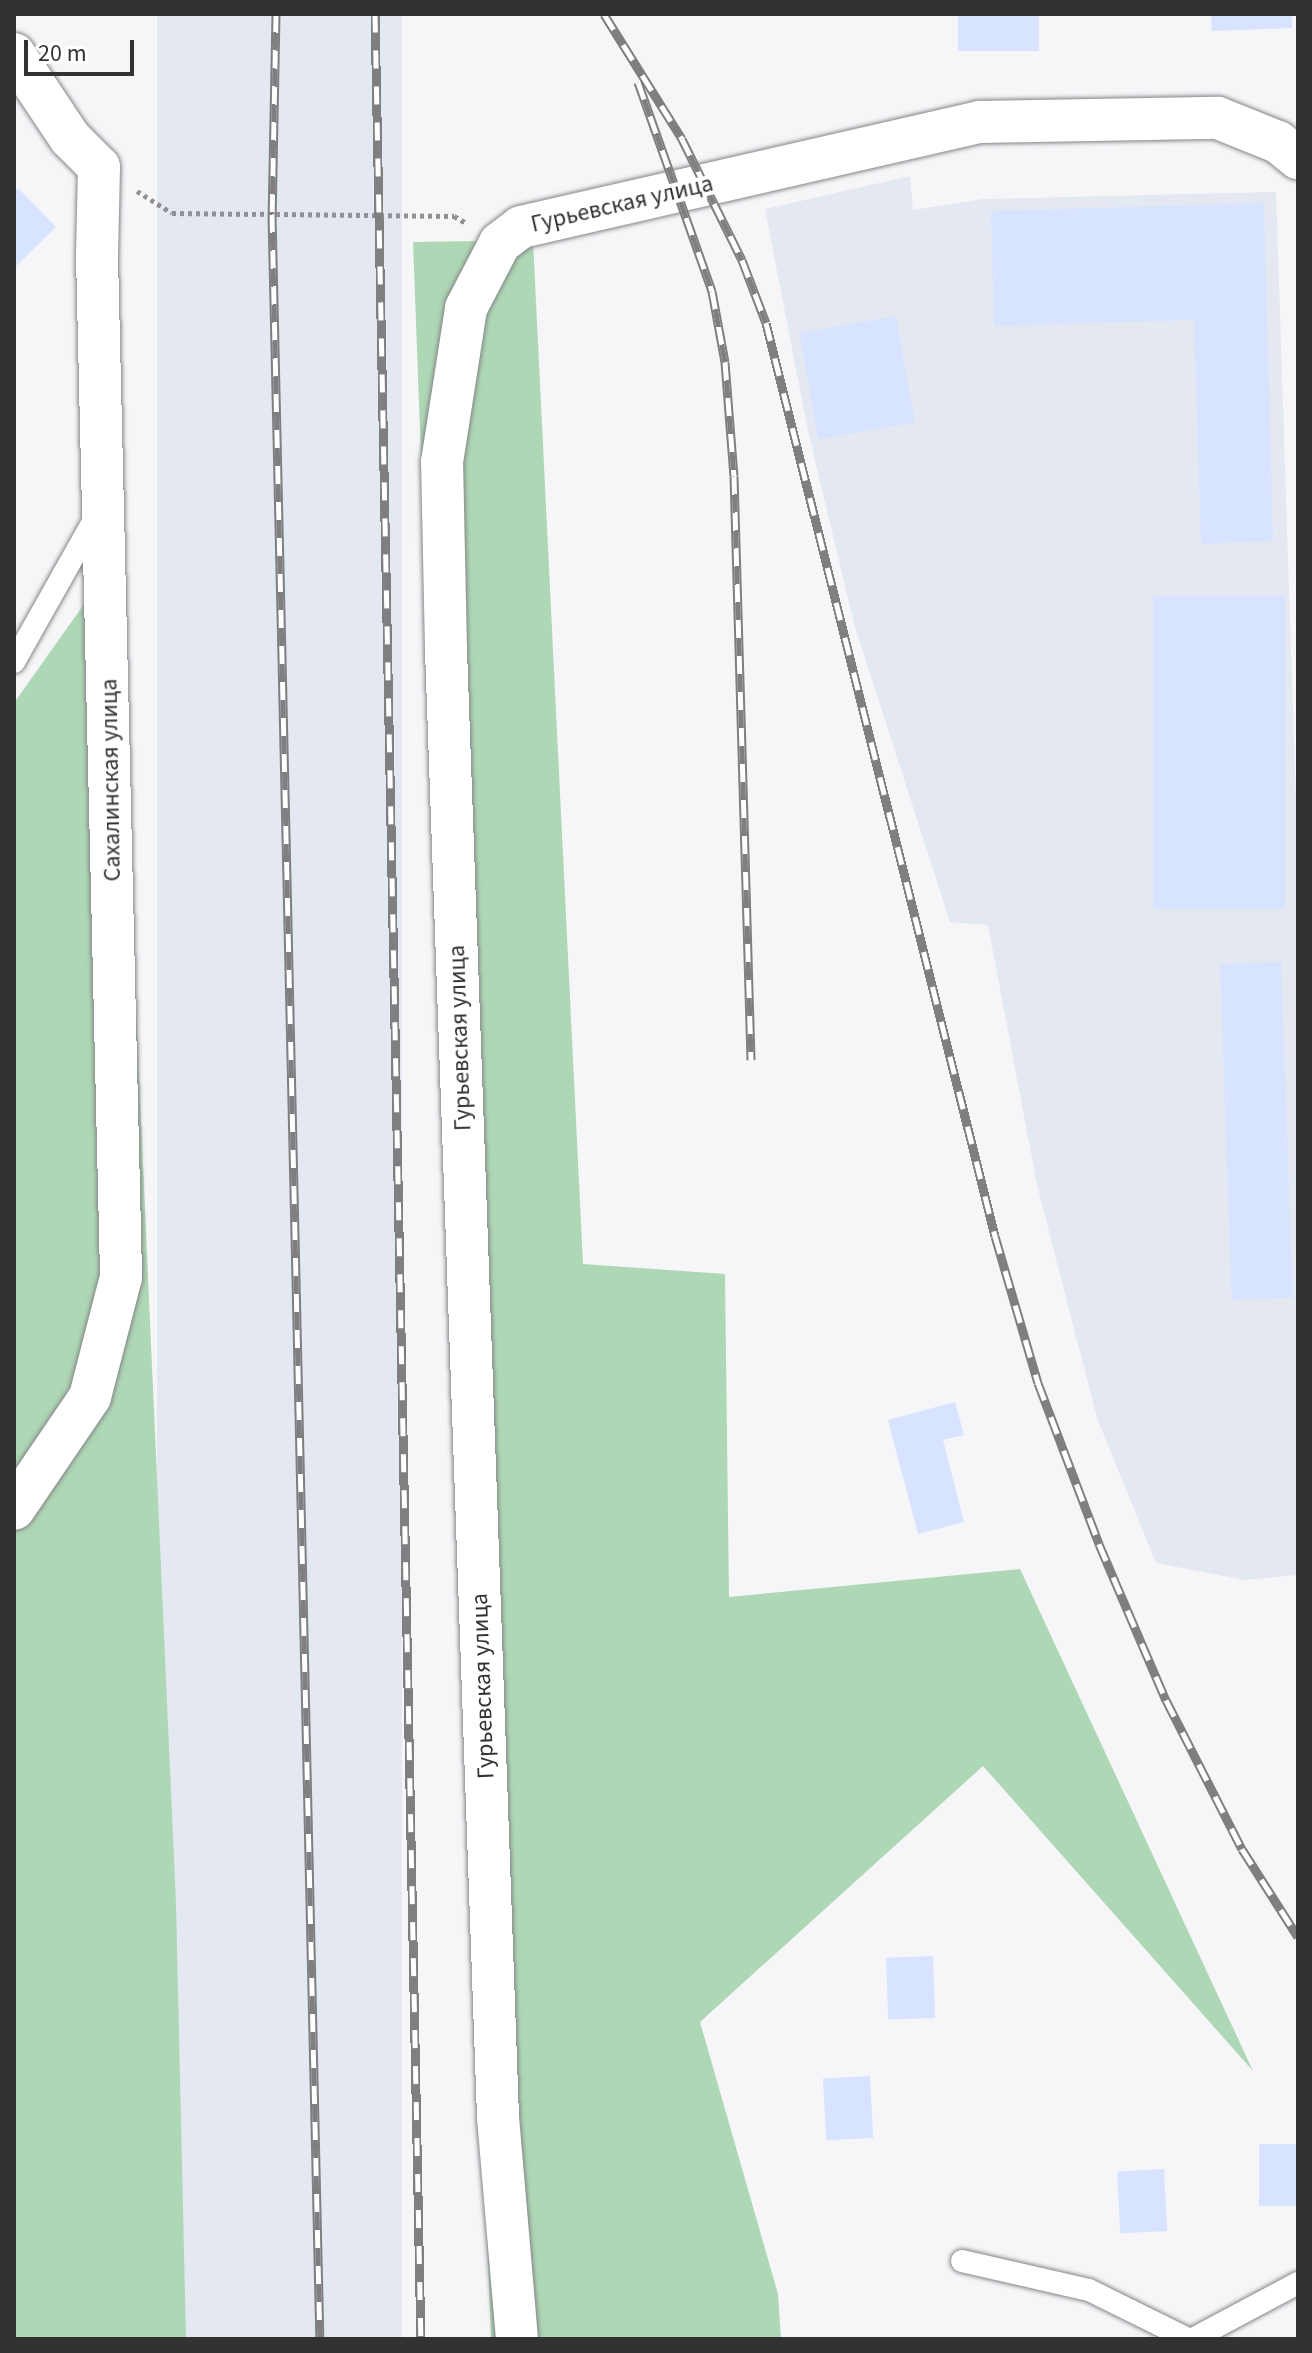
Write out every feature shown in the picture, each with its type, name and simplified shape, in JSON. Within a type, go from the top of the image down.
[{"type":"street","points":[[14,54],[70,138],[99,167]]},
{"type":"street","name":"Гурьевская улица","points":[[517,2339],[498,2117],[442,462],[466,308],[500,243],[521,227],[979,122],[1218,118],[1278,142],[1298,158]]},
{"type":"street","name":"Сахалинская улица","points":[[14,1509],[90,1397],[121,1277],[106,500],[97,256],[99,167]]},
{"type":"lane","points":[[14,662],[106,500]]},
{"type":"lane","points":[[962,2261],[1089,2290],[1190,2339],[1298,2283]]},
{"type":"path","points":[[99,167],[172,213],[454,216],[500,243]]},
{"type":"shaded area","points":[[157,14],[402,14],[402,2339],[157,2339]]},
{"type":"shaded area","points":[[910,176],[913,210],[983,199],[1276,192],[1298,864],[1298,1575],[1244,1580],[1156,1563],[1097,1418],[1037,1185],[988,925],[950,922],[854,624],[808,431],[765,209]]},
{"type":"green space","points":[[533,240],[583,1264],[725,1274],[729,1597],[1020,1569],[1253,2071],[983,1766],[700,2022],[778,2294],[781,2339],[491,2339],[413,242]]},
{"type":"green space","points":[[116,559],[176,1904],[186,2339],[14,2339],[14,703]]},
{"type":"building","points":[[958,14],[1039,14],[1039,51],[958,51]]},
{"type":"building","points":[[1211,14],[1292,14],[1292,28],[1212,31]]},
{"type":"building","points":[[18,188],[56,227],[16,266],[14,192]]},
{"type":"building","points":[[1264,203],[1273,541],[1201,544],[1194,320],[994,326],[991,211]]},
{"type":"building","points":[[896,316],[915,422],[818,439],[799,333]]},
{"type":"building","points":[[1153,596],[1285,596],[1285,909],[1153,909]]},
{"type":"building","points":[[1281,962],[1293,1298],[1232,1300],[1220,964]]},
{"type":"building","points":[[955,1402],[964,1435],[943,1440],[964,1522],[918,1534],[888,1420]]},
{"type":"building","points":[[933,1956],[935,2018],[888,2020],[886,1958]]},
{"type":"building","points":[[870,2076],[873,2138],[826,2140],[823,2078]]},
{"type":"building","points":[[1259,2144],[1298,2144],[1298,2206],[1259,2206]]},
{"type":"building","points":[[1164,2169],[1167,2231],[1120,2233],[1117,2171]]},
{"type":"railway","points":[[276,14],[272,214],[320,2339]]},
{"type":"railway","points":[[375,14],[421,2339]]},
{"type":"railway","points":[[604,14],[682,139],[742,260],[766,323],[995,1236],[1038,1383],[1099,1544],[1166,1700],[1242,1849],[1298,1937]]},
{"type":"railway","points":[[638,82],[712,291],[725,362],[734,476],[751,1060]]}]
